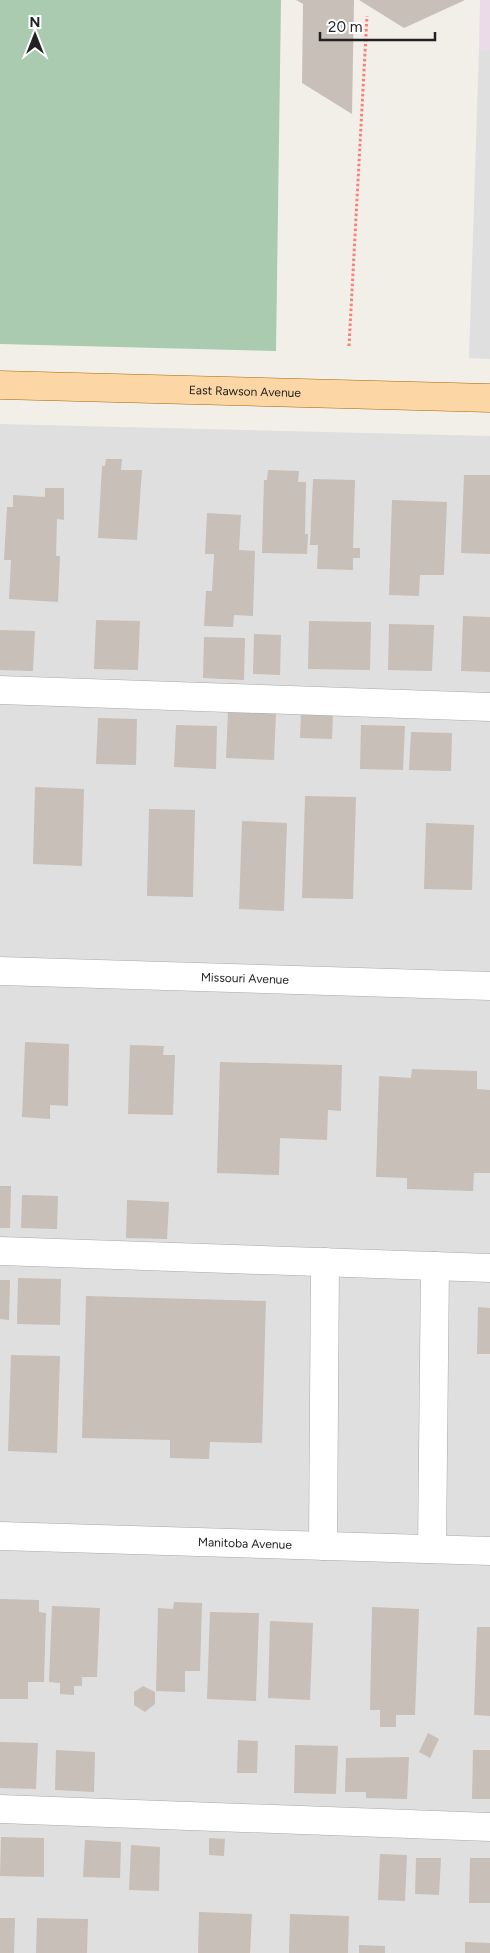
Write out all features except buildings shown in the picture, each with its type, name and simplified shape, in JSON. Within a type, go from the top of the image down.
[{"type":"main road","name":"East Rawson Avenue","points":[[0,386],[490,398]]},
{"type":"street","points":[[0,690],[490,707]]},
{"type":"street","name":"Missouri Avenue","points":[[0,971],[490,986]]},
{"type":"street","points":[[0,1251],[490,1268]]},
{"type":"street","points":[[323,1546],[325,1262]]},
{"type":"street","points":[[432,1550],[435,1266]]},
{"type":"street","name":"Manitoba Avenue","points":[[0,1536],[490,1551]]},
{"type":"street","points":[[0,1809],[490,1827]]},
{"type":"path","points":[[349,346],[367,16]]},
{"type":"shaded area","points":[[480,0],[490,0],[490,50],[479,49]]},
{"type":"shaded area","points":[[479,49],[490,50],[490,359],[469,358]]},
{"type":"shaded area","points":[[0,424],[490,436],[490,1953],[0,1953]]},
{"type":"green space","points":[[0,0],[281,0],[276,351],[0,344]]}]
